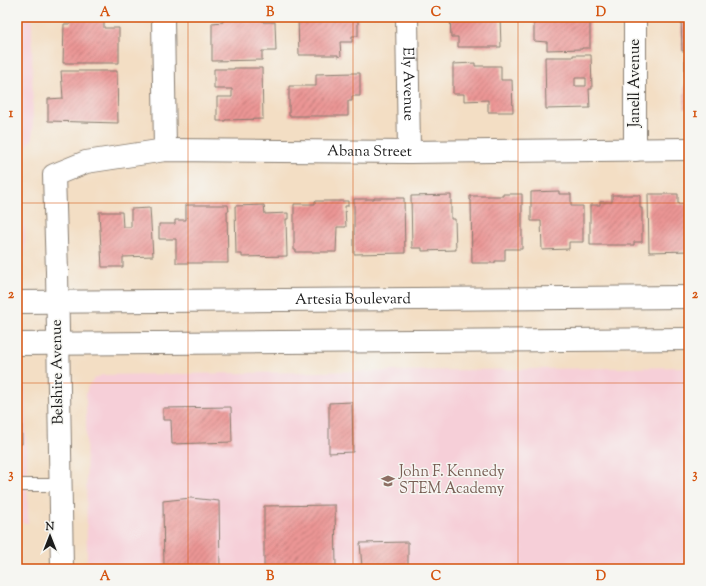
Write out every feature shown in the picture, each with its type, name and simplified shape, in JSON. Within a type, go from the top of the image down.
[{"type":"street","points":[[163,17],[165,150]]},
{"type":"street","name":"Ely Avenue","points":[[406,17],[409,152]]},
{"type":"street","name":"Janell Avenue","points":[[635,17],[635,150]]},
{"type":"street","name":"Abana Street","points":[[54,175],[86,162],[165,150],[409,152],[689,149]]},
{"type":"street","name":"Belshire Avenue","points":[[54,175],[62,569]]},
{"type":"street","name":"Artesia Boulevard","points":[[17,302],[689,297]]},
{"type":"street","points":[[17,344],[689,339]]},
{"type":"lane","points":[[17,485],[60,485]]},
{"type":"shaded area","points":[[17,17],[32,17],[33,138],[17,159]]},
{"type":"shaded area","points":[[17,193],[25,230],[25,252],[17,262]]},
{"type":"shaded area","name":"John F. Kennedy STEM Academy","points":[[689,367],[689,569],[87,569],[86,394],[88,386],[94,379],[102,375]]},
{"type":"shaded area","points":[[17,377],[25,385],[28,523],[17,523]]},
{"type":"building","points":[[71,17],[104,17],[104,28],[119,28],[119,63],[63,63],[64,24],[71,24]]},
{"type":"building","points":[[223,17],[263,17],[263,22],[275,22],[276,51],[262,51],[262,60],[212,61],[212,23],[223,22]]},
{"type":"building","points":[[298,17],[358,17],[358,36],[352,36],[352,42],[340,42],[341,56],[338,57],[338,55],[299,55]]},
{"type":"building","points":[[450,17],[500,17],[501,47],[458,47],[458,37],[451,37]]},
{"type":"building","points":[[534,17],[586,17],[586,19],[590,19],[590,48],[547,50],[547,42],[534,41]]},
{"type":"building","points":[[681,17],[689,17],[689,50],[682,51]]},
{"type":"building","points":[[573,55],[591,55],[592,89],[589,89],[590,108],[546,109],[545,57],[573,57]],"holes":[[[575,78],[586,78],[586,86],[575,86]]]},
{"type":"building","points":[[685,57],[689,57],[689,77],[685,77]]},
{"type":"building","points":[[475,63],[475,66],[501,66],[501,80],[512,80],[513,112],[488,112],[488,100],[464,101],[464,94],[453,94],[453,64]]},
{"type":"building","points":[[262,68],[263,119],[217,121],[217,97],[232,97],[232,89],[214,89],[214,69]]},
{"type":"building","points":[[61,71],[117,71],[118,123],[48,121],[48,99],[63,98]]},
{"type":"building","points":[[360,73],[360,96],[352,96],[352,101],[348,101],[348,116],[289,116],[289,86],[316,86],[316,74]]},
{"type":"building","points":[[684,85],[689,85],[689,109],[684,109]]},
{"type":"building","points":[[559,191],[559,194],[571,194],[571,206],[583,206],[583,242],[569,242],[569,249],[542,250],[541,221],[531,221],[531,192]]},
{"type":"building","points":[[503,194],[522,194],[522,249],[505,249],[505,261],[495,261],[495,263],[472,263],[470,196],[503,196]]},
{"type":"building","points":[[648,194],[678,194],[678,204],[689,204],[689,251],[649,252]]},
{"type":"building","points":[[451,195],[451,219],[455,219],[456,250],[422,251],[422,248],[412,248],[411,196]]},
{"type":"building","points":[[612,195],[640,195],[640,208],[642,208],[642,242],[634,242],[634,245],[590,245],[590,205],[600,205],[600,202],[612,202]]},
{"type":"building","points":[[404,198],[405,253],[354,254],[354,199]]},
{"type":"building","points":[[315,201],[348,201],[348,206],[345,206],[346,227],[337,227],[336,252],[296,252],[296,250],[294,250],[294,204],[315,204]]},
{"type":"building","points":[[186,205],[228,205],[228,263],[176,263],[176,239],[159,239],[159,224],[175,224],[175,220],[186,220]]},
{"type":"building","points":[[264,205],[265,214],[288,213],[288,219],[286,219],[287,256],[242,257],[242,254],[236,254],[235,206]]},
{"type":"building","points":[[150,208],[153,256],[123,257],[123,267],[102,267],[99,212],[122,212],[123,227],[131,227],[131,209]]},
{"type":"building","points":[[17,386],[21,386],[22,444],[17,444]]},
{"type":"building","points":[[352,402],[353,452],[329,453],[329,403]]},
{"type":"building","points":[[231,407],[232,442],[172,444],[171,420],[163,420],[163,408]]},
{"type":"building","points":[[191,498],[219,501],[220,569],[164,569],[163,501]]},
{"type":"building","points":[[335,505],[336,567],[264,567],[264,506]]},
{"type":"building","points":[[408,542],[408,565],[362,567],[360,543]]},
{"type":"place","name":"John F. Kennedy STEM Academy","points":[[388,481]]}]
